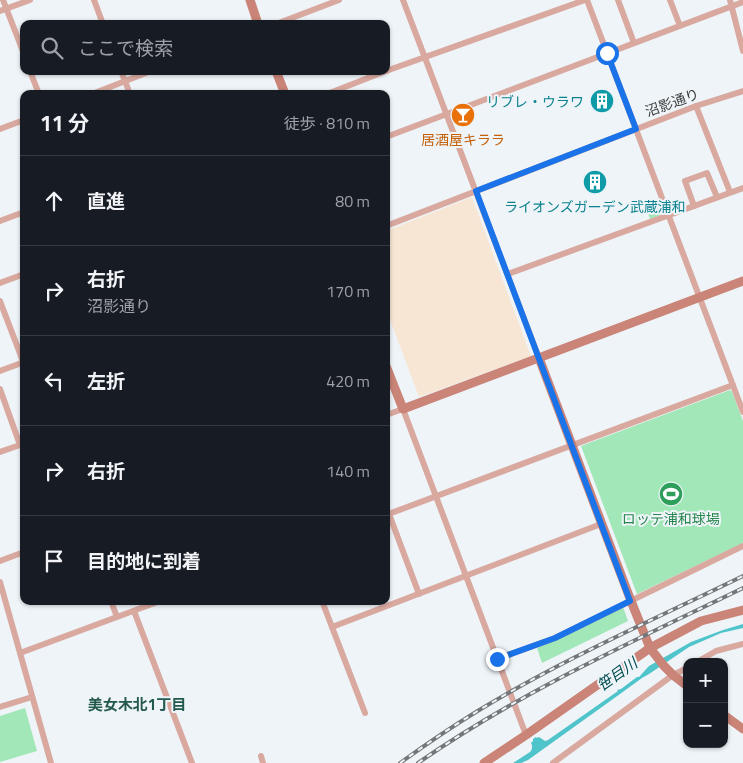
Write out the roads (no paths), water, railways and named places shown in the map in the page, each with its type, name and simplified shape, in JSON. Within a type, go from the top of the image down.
[{"type":"street","points":[[3,0],[3,10],[20,46]]},
{"type":"street","points":[[3,10],[30,0]]},
{"type":"street","points":[[94,0],[102,20]]},
{"type":"street","points":[[250,0],[257,20]]},
{"type":"street","points":[[286,20],[339,0]]},
{"type":"street","points":[[403,0],[630,601],[652,650],[671,673],[683,683]]},
{"type":"street","points":[[390,70],[586,0],[743,412]]},
{"type":"street","points":[[618,0],[634,43]]},
{"type":"street","points":[[670,0],[680,26]]},
{"type":"street","points":[[390,135],[680,26],[731,3],[743,2]]},
{"type":"street","points":[[731,3],[743,51]]},
{"type":"street","points":[[32,75],[37,90]]},
{"type":"street","points":[[123,75],[128,90]]},
{"type":"street","points":[[102,90],[141,75]]},
{"type":"street","points":[[278,75],[283,90]]},
{"type":"street","points":[[336,90],[376,75]]},
{"type":"street","name":"沼影通り","points":[[390,224],[696,106],[743,90]]},
{"type":"street","points":[[696,106],[730,192]]},
{"type":"street","points":[[0,129],[20,122]]},
{"type":"street","points":[[694,206],[685,181],[707,172],[716,197]]},
{"type":"street","points":[[508,274],[743,188]]},
{"type":"street","points":[[0,221],[20,214]]},
{"type":"street","points":[[0,282],[20,275]]},
{"type":"street","points":[[390,414],[743,281]]},
{"type":"street","points":[[0,301],[20,353]]},
{"type":"street","points":[[0,371],[20,364]]},
{"type":"street","points":[[390,377],[526,735]]},
{"type":"street","points":[[390,514],[733,385]]},
{"type":"street","points":[[0,389],[20,445],[0,452]]},
{"type":"street","points":[[390,520],[419,594]]},
{"type":"street","points":[[332,627],[601,524]]},
{"type":"street","points":[[497,659],[555,638],[743,546]]},
{"type":"street","points":[[0,561],[20,554]]},
{"type":"street","points":[[0,582],[51,763]]},
{"type":"street","points":[[112,605],[117,617]]},
{"type":"street","points":[[20,653],[150,605]]},
{"type":"street","points":[[324,605],[365,713]]},
{"type":"street","points":[[484,763],[652,650],[701,621],[743,610]]},
{"type":"street","points":[[134,611],[192,763]]},
{"type":"street","points":[[705,658],[716,651],[743,644]]},
{"type":"street","points":[[555,762],[671,673],[683,669]]},
{"type":"street","points":[[0,707],[32,697]]},
{"type":"street","points":[[728,718],[743,729]]},
{"type":"water","name":"笹目川","points":[[743,624],[743,628],[721,633],[689,647],[642,678],[528,760],[521,763],[513,763],[531,751],[533,739],[539,737],[545,741],[548,740],[617,690],[639,677],[649,666],[691,642]]},
{"type":"railway","points":[[400,763],[466,718],[541,675],[743,576]]},
{"type":"railway","points":[[418,763],[496,713],[536,691],[618,648],[743,588]]},
{"type":"place","name":"リブレ・ウラワ","points":[[602,101]]},
{"type":"place","name":"居酒屋キララ","points":[[463,115]]},
{"type":"place","name":"ライオンズガーデン武蔵浦和","points":[[595,182]]},
{"type":"place","name":"ロッテ浦和球場","points":[[671,494]]},
{"type":"district","name":"美女木北1丁目","points":[[137,704]]}]
